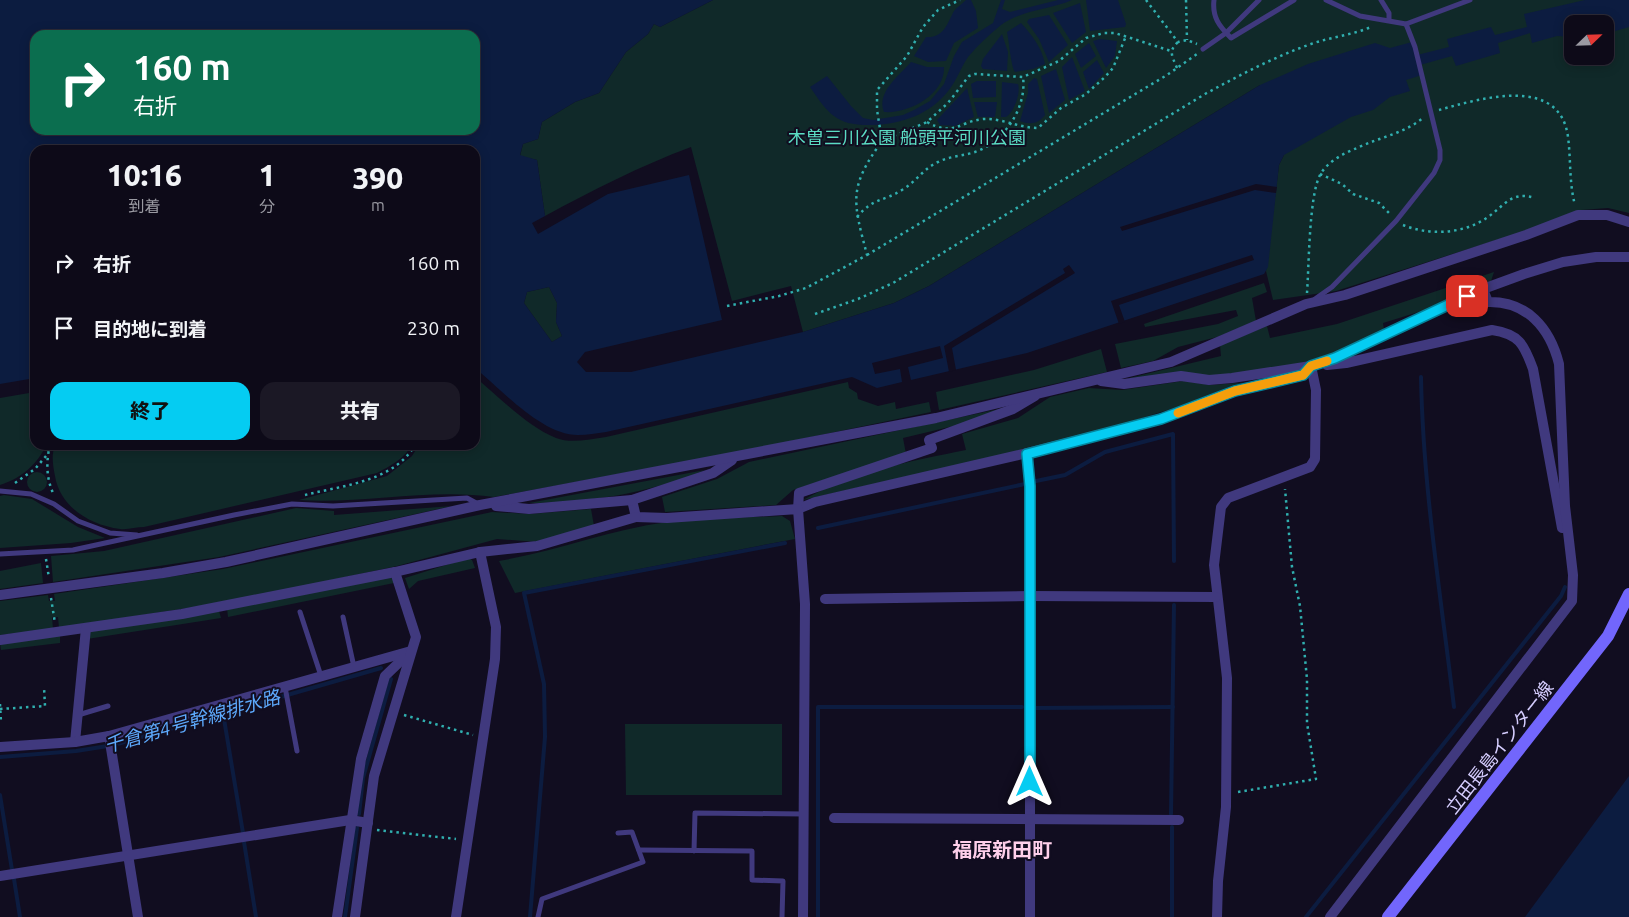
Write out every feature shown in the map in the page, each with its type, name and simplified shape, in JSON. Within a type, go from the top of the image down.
[{"type":"main road","name":"立田長島インター線","points":[[1388,917],[1608,636],[1629,594]]},
{"type":"street","points":[[0,595],[172,572],[392,526],[480,505],[735,458],[936,418],[1046,390],[1171,362],[1306,304],[1372,286],[1526,235],[1578,215],[1607,216],[1629,222]]},
{"type":"street","points":[[0,640],[182,614],[396,572],[480,552],[537,546],[636,517],[667,518],[798,509],[815,502],[1027,454],[1161,419],[1235,391],[1303,375],[1311,366],[1335,358],[1483,289],[1563,262],[1596,257],[1629,257]]},
{"type":"street","points":[[1330,917],[1572,601],[1574,575],[1565,506],[1559,364],[1555,350],[1544,328],[1535,318],[1520,308],[1503,302],[1488,302],[1483,289]]},
{"type":"street","points":[[1095,380],[1124,384],[1181,376],[1209,380],[1232,378],[1311,366],[1346,363],[1492,330],[1507,332],[1518,339],[1527,351],[1533,370],[1556,505],[1574,575]]},
{"type":"street","points":[[1218,917],[1218,881],[1227,793],[1227,660],[1216,597],[1214,565],[1221,507],[1228,498],[1310,467],[1316,459],[1316,390],[1311,366]]},
{"type":"street","points":[[803,917],[805,604],[798,509],[799,493],[932,448],[929,440],[1013,409],[1046,390]]},
{"type":"street","points":[[1027,454],[1030,596],[1030,917]]},
{"type":"street","points":[[480,505],[529,509],[632,500],[713,473],[735,458]]},
{"type":"street","points":[[632,500],[636,517]]},
{"type":"street","points":[[456,917],[495,659],[496,627],[480,552]]},
{"type":"street","points":[[355,917],[374,776],[416,637],[396,572]]},
{"type":"street","points":[[825,599],[1030,596],[1216,597]]},
{"type":"street","points":[[75,742],[86,628]]},
{"type":"street","points":[[0,747],[109,738],[411,651]]},
{"type":"street","points":[[337,917],[350,820],[361,758],[385,676],[411,651]]},
{"type":"street","points":[[109,738],[138,917]]},
{"type":"street","points":[[834,818],[1179,820]]},
{"type":"street","points":[[0,876],[350,820],[368,826]]},
{"type":"lane","points":[[1214,0],[1213,11],[1218,25],[1231,38],[1294,0]]},
{"type":"lane","points":[[1203,49],[1226,33],[1259,0]]},
{"type":"lane","points":[[1326,0],[1360,16],[1406,24],[1470,0]]},
{"type":"lane","points":[[1381,0],[1389,13],[1389,20]]},
{"type":"lane","points":[[1306,304],[1332,287],[1396,221],[1434,173],[1440,160],[1440,150],[1430,104],[1415,47],[1406,24]]},
{"type":"lane","points":[[0,491],[31,494],[62,510],[78,521],[110,533],[145,535]]},
{"type":"lane","points":[[0,554],[73,550],[292,504],[333,506],[467,498],[480,505]]},
{"type":"lane","points":[[300,612],[321,676]]},
{"type":"lane","points":[[343,618],[354,667]]},
{"type":"lane","points":[[285,688],[297,751]]},
{"type":"lane","points":[[78,715],[108,706]]},
{"type":"lane","points":[[694,851],[695,813],[804,814]]},
{"type":"lane","points":[[538,917],[542,899],[643,862],[632,832],[618,833]]},
{"type":"lane","points":[[639,850],[752,851],[752,880],[783,881],[782,917]]},
{"type":"path","points":[[882,141],[878,116],[877,90],[907,56],[923,27],[938,10],[960,0]]},
{"type":"path","points":[[1146,0],[1178,42]]},
{"type":"path","points":[[1186,0],[1187,40]]},
{"type":"path","points":[[815,314],[858,299],[893,283],[1205,94],[1246,72],[1276,57],[1389,20]]},
{"type":"path","points":[[867,255],[855,208],[856,187],[862,172],[882,141],[927,122],[948,103],[969,76],[975,74],[1022,77],[1059,61],[1079,42],[1091,36],[1115,33],[1171,51]]},
{"type":"path","points":[[927,122],[947,130],[984,119],[1028,128],[1038,128],[1068,103],[1096,87],[1114,68],[1126,36]]},
{"type":"path","points":[[727,306],[779,296],[806,288],[867,255],[1176,68],[1203,49],[1194,41],[1187,40],[1178,42],[1171,51]]},
{"type":"path","points":[[1171,51],[1176,68]]},
{"type":"path","points":[[857,217],[873,202],[902,191],[937,162],[986,148],[1004,133],[1011,123],[1024,86],[1022,77]]},
{"type":"path","points":[[1320,174],[1342,184],[1353,194],[1379,203],[1396,221],[1415,230],[1448,232],[1487,218],[1514,197],[1522,194],[1535,198]]},
{"type":"path","points":[[48,450],[48,473],[52,490],[62,510]]},
{"type":"path","points":[[304,495],[378,477],[395,468],[412,450]]},
{"type":"path","points":[[13,484],[35,469],[47,455]]},
{"type":"path","points":[[1227,793],[1316,779],[1307,723],[1307,678],[1300,606],[1292,567],[1284,492],[1291,474]]},
{"type":"path","points":[[51,598],[54,614]]},
{"type":"path","points":[[0,709],[45,706],[44,687]]},
{"type":"path","points":[[0,704],[2,722]]},
{"type":"path","points":[[393,712],[483,737]]},
{"type":"path","points":[[368,826],[468,840]]},
{"type":"green space","name":"木曽三川公園 船頭平河川公園","points":[[713,0],[1629,0],[1629,213],[1608,208],[1581,210],[1525,231],[1336,291],[1273,300],[1266,271],[1279,165],[1284,155],[1260,85],[929,286],[894,303],[803,332],[791,286],[732,301],[691,147],[617,179],[545,216],[537,160],[520,156],[523,144],[538,139],[542,122],[575,102],[599,93],[626,52],[648,34],[654,24],[660,27]]},
{"type":"green space","points":[[1494,272],[1491,281],[1425,310],[1383,323],[1384,330],[1305,364],[1227,377],[1129,378],[1221,356],[1220,345],[1267,326],[1270,338],[1337,324]]},
{"type":"green space","points":[[1264,283],[1267,292],[1252,298],[1256,321],[1217,337],[1178,347],[1153,361],[1121,368],[1115,344],[1218,324],[1238,316],[1236,310],[1145,327],[1144,324]]},
{"type":"green space","points":[[549,287],[557,303],[556,322],[562,336],[552,342],[524,303],[527,292]]},
{"type":"green space","points":[[1101,349],[1107,372],[939,410],[936,392],[1034,370]]},
{"type":"green space","points":[[480,381],[514,411],[545,433],[568,441],[606,437],[848,382],[849,388],[857,393],[858,399],[878,406],[895,402],[896,409],[929,402],[931,412],[754,449],[494,497],[446,494],[348,500],[299,500],[387,476],[412,456],[416,450],[480,450]]},
{"type":"green space","points":[[1183,381],[1211,385],[1252,382],[1252,384],[1103,430],[1024,450],[803,500],[822,490],[862,475],[903,463],[966,450],[962,434],[1018,418],[1050,397],[1089,388],[1122,390]]},
{"type":"green space","points":[[30,393],[30,450],[44,450],[28,470],[0,485],[0,398]]},
{"type":"green space","points":[[1004,408],[966,423],[903,438],[906,454],[793,490],[776,505],[665,512],[662,497],[717,479],[749,462]]},
{"type":"green space","points":[[54,450],[409,450],[392,465],[377,473],[144,527],[123,529],[109,527],[88,519],[70,505],[58,487],[53,457]]},
{"type":"green space","points":[[705,470],[641,491],[596,499],[529,503]]},
{"type":"green space","points":[[37,472],[44,475],[47,482],[44,489],[37,492],[30,489],[27,482],[30,475]]},
{"type":"green space","points":[[0,496],[32,499],[78,527],[105,538],[71,543],[0,548]]},
{"type":"green space","points":[[452,506],[219,557],[53,582],[51,556],[104,551],[296,508],[334,511],[334,515]]},
{"type":"green space","points":[[591,509],[594,526],[538,542],[497,539],[397,566],[239,600],[59,628],[58,617],[52,617],[53,629],[0,635],[0,601],[48,595],[49,601],[55,601],[54,594],[223,569],[492,512],[530,514]]},
{"type":"green space","points":[[782,516],[790,521],[795,539],[515,593],[499,561],[625,530],[667,522],[710,518]]},
{"type":"green space","points":[[468,558],[472,560],[475,568],[418,581],[409,589],[405,578]]},
{"type":"green space","points":[[41,563],[43,583],[0,589],[0,571]]},
{"type":"green space","points":[[388,576],[393,579],[394,583],[228,617],[227,608]]},
{"type":"green space","points":[[219,611],[221,618],[87,639],[89,631]]},
{"type":"green space","points":[[60,635],[60,643],[1,650],[0,643]]},
{"type":"green space","points":[[625,724],[782,724],[782,795],[626,795]]},
{"type":"water","points":[[0,0],[713,0],[660,27],[654,24],[648,34],[626,52],[599,93],[575,102],[542,122],[538,139],[523,144],[520,155],[537,160],[545,216],[532,223],[538,234],[608,194],[689,175],[722,320],[585,352],[577,362],[586,372],[631,372],[803,332],[894,303],[929,286],[1260,85],[1308,64],[1375,43],[1390,48],[1412,42],[1417,55],[1449,47],[1447,39],[1491,27],[1495,35],[1527,27],[1524,14],[1585,0],[1629,0],[1629,27],[1614,31],[1614,15],[1564,15],[1564,36],[1557,36],[1532,43],[1530,33],[1498,43],[1500,53],[1456,66],[1452,56],[1420,65],[1422,75],[1406,80],[1410,91],[1390,97],[1373,110],[1351,117],[1284,155],[1279,165],[1268,267],[1264,274],[1027,353],[911,380],[908,367],[943,358],[940,346],[872,363],[875,374],[900,369],[902,382],[877,388],[852,377],[606,432],[585,435],[564,433],[537,420],[480,372],[480,145],[30,145],[30,379],[0,384]],"holes":[[[549,287],[557,303],[556,322],[562,336],[552,342],[524,303],[527,292]]]},
{"type":"water","points":[[966,0],[971,0],[976,11],[978,28],[954,43],[946,61],[928,62],[914,56],[926,37],[932,37],[941,33],[954,11]]},
{"type":"water","points":[[1001,0],[1005,0],[1002,9],[1010,12],[1058,0],[1072,0],[1017,16],[1001,25],[968,57],[952,86],[942,98],[925,111],[905,120],[873,125],[861,125],[842,121],[829,112],[810,87],[827,76],[863,118],[873,120],[903,115],[914,110],[930,101],[944,84],[954,56],[962,42],[993,23]]},
{"type":"water","points":[[1086,0],[1118,0],[1126,24],[1125,27],[1090,31]]},
{"type":"water","points":[[1080,3],[1086,32],[1072,43],[1053,13]]},
{"type":"water","points":[[1049,15],[1068,45],[1049,62],[1039,39],[1027,22],[1029,19]]},
{"type":"water","points":[[1021,23],[1036,42],[1045,64],[1033,69],[1015,72],[1011,60],[1007,32]]},
{"type":"water","points":[[1002,34],[1008,52],[1007,71],[983,69],[981,66],[983,59]]},
{"type":"water","points":[[1100,39],[1117,41],[1115,56],[1106,68],[1093,41]]},
{"type":"water","points":[[1089,43],[1096,56],[1081,68],[1075,54]]},
{"type":"water","points":[[1072,57],[1085,91],[1069,100],[1062,67]]},
{"type":"water","points":[[1097,60],[1104,73],[1089,89],[1083,72]]},
{"type":"water","points":[[911,62],[927,67],[944,67],[943,77],[932,94],[923,101],[904,110],[884,112],[882,105],[886,91],[890,84]]},
{"type":"water","points":[[1056,69],[1065,100],[1049,113],[1041,76]]},
{"type":"water","points":[[1034,78],[1037,79],[1045,115],[1037,122],[1027,123],[1020,121],[1028,93],[1028,84]]},
{"type":"water","points":[[977,81],[996,81],[996,97],[973,98],[971,84]]},
{"type":"water","points":[[1002,82],[1018,84],[1019,88],[1014,107],[1006,117],[1001,117]]},
{"type":"water","points":[[967,88],[974,117],[955,126],[940,125],[937,120]]},
{"type":"water","points":[[974,102],[997,102],[995,117],[978,117]]},
{"type":"water","points":[[1629,776],[1629,917],[1525,917]]},
{"type":"pier","points":[[1256,184],[1277,187],[1276,193],[1255,190],[1122,231],[1120,227]]},
{"type":"pier","points":[[1252,255],[1254,260],[1119,305],[1125,322],[1119,324],[1111,301]]},
{"type":"pier","points":[[1069,265],[1075,273],[952,348],[956,370],[949,372],[944,346],[1065,273],[1063,269]]},
{"type":"waterway","points":[[1421,377],[1422,419],[1429,501],[1454,707]]},
{"type":"waterway","points":[[1036,481],[1065,475],[1105,452],[1173,434],[1174,561]]},
{"type":"waterway","points":[[818,528],[1025,484]]},
{"type":"waterway","points":[[530,917],[545,737],[544,684],[524,593],[785,543]]},
{"type":"waterway","points":[[1306,917],[1561,596],[1565,587]]},
{"type":"waterway","points":[[1171,814],[1174,605]]},
{"type":"waterway","name":"千倉第4号幹線排水路","points":[[0,757],[76,751],[114,745],[381,668]]},
{"type":"waterway","points":[[359,814],[363,778],[391,679]]},
{"type":"waterway","points":[[818,917],[818,707],[1022,707]]},
{"type":"waterway","points":[[1035,708],[1173,707]]},
{"type":"waterway","points":[[223,713],[243,833]]},
{"type":"waterway","points":[[0,795],[12,870]]},
{"type":"waterway","points":[[1172,827],[1172,917]]},
{"type":"waterway","points":[[345,917],[357,828]]},
{"type":"waterway","points":[[244,842],[256,917]]},
{"type":"waterway","points":[[14,879],[20,917]]},
{"type":"slow traffic","points":[[1178,413],[1235,391],[1303,375],[1311,366],[1327,361]]},
{"type":"district","name":"福原新田町","points":[[1002,849]]},
{"type":"route","points":[[1030,782],[1030,486],[1027,454],[1161,419],[1235,391],[1303,375],[1311,366],[1335,358],[1467,296]]}]
